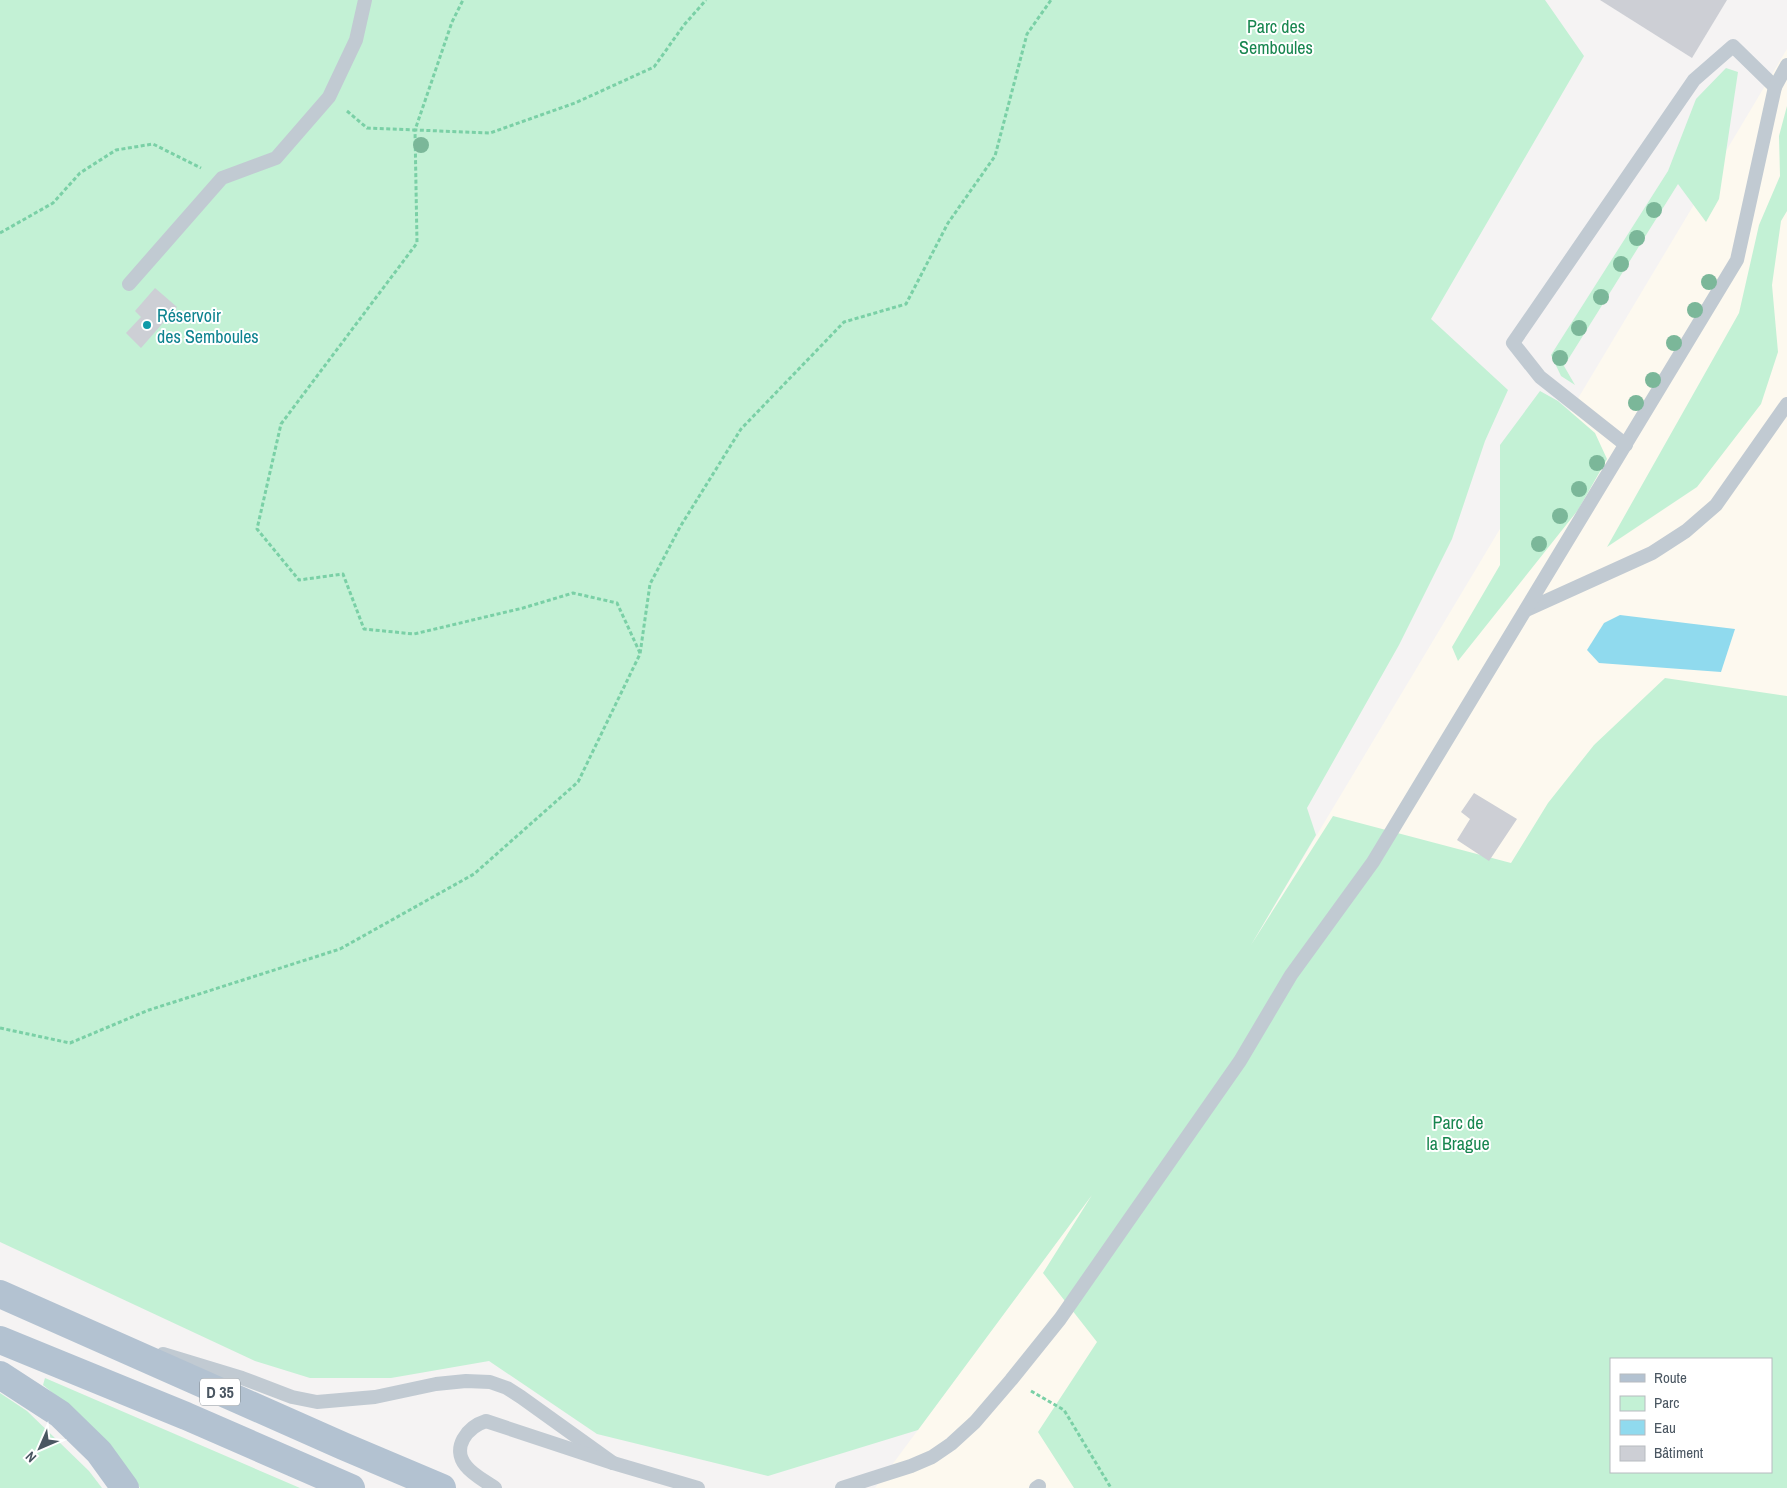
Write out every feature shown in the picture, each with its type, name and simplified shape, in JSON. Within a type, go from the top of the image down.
[{"type":"main road","name":"D 35","points":[[0,1294],[55,1320],[442,1488]]},
{"type":"main road","name":"D 35","points":[[0,1340],[186,1416],[351,1488]]},
{"type":"main road","points":[[0,1375],[60,1414],[99,1452],[125,1488]]},
{"type":"lane","points":[[129,284],[222,178],[276,158],[329,96],[356,40],[365,0]]},
{"type":"lane","points":[[1626,445],[1540,377],[1513,342],[1694,80],[1733,46],[1775,87]]},
{"type":"lane","points":[[842,1488],[911,1466],[932,1457],[951,1444],[975,1422],[1011,1380],[1060,1319],[1240,1061],[1291,975],[1373,862],[1738,260],[1775,87],[1787,65]]},
{"type":"lane","points":[[1526,610],[1652,553],[1686,531],[1716,505],[1787,404]]},
{"type":"lane","points":[[55,1320],[242,1378],[292,1397],[316,1402],[375,1397],[436,1384],[466,1380],[490,1382],[507,1388],[521,1397],[613,1463]]},
{"type":"lane","points":[[495,1488],[467,1469],[461,1460],[460,1448],[463,1438],[476,1424],[486,1421],[613,1463],[698,1488]]},
{"type":"path","points":[[463,0],[452,22],[415,130],[417,243],[281,424],[257,529],[298,580],[343,574],[364,629],[414,634],[523,608],[572,593],[616,603],[640,654]]},
{"type":"path","points":[[329,96],[367,128],[490,134],[575,103],[654,67],[684,25],[706,0]]},
{"type":"path","points":[[0,1028],[70,1043],[149,1010],[340,949],[474,874],[578,782],[640,654],[650,584],[680,527],[741,429],[844,322],[906,304],[948,223],[995,156],[1027,34],[1050,0]]},
{"type":"path","points":[[0,233],[53,203],[80,173],[116,150],[153,144],[222,178]]},
{"type":"path","points":[[1011,1380],[1064,1410],[1111,1488]]},
{"type":"shaded area","name":"Parc de la Brague","points":[[1787,49],[1787,1488],[875,1488],[1144,1124]]},
{"type":"green space","name":"Parc des Semboules","points":[[0,0],[1545,0],[1584,56],[1431,319],[1508,390],[1485,441],[1452,539],[1399,645],[1307,808],[1316,835],[1251,945],[1333,816],[1511,863],[1548,803],[1594,745],[1665,678],[1787,696],[1787,1488],[1074,1488],[1038,1432],[1097,1342],[1043,1273],[1092,1195],[918,1430],[768,1476],[597,1434],[489,1361],[391,1378],[310,1378],[255,1361],[0,1242]]},
{"type":"green space","points":[[1726,68],[1738,72],[1719,199],[1706,222],[1678,184],[1564,366],[1575,385],[1561,376],[1551,355],[1668,171],[1696,99]]},
{"type":"green space","points":[[1787,106],[1787,211],[1781,221],[1772,285],[1778,352],[1761,404],[1697,487],[1607,547],[1739,313],[1759,225],[1780,176],[1779,136]]},
{"type":"green space","points":[[1540,391],[1558,401],[1595,433],[1607,459],[1578,510],[1458,661],[1452,647],[1500,565],[1500,445]]},
{"type":"green space","points":[[45,1378],[300,1488],[140,1488],[111,1448],[77,1413],[43,1385]]},
{"type":"green space","points":[[0,1393],[27,1411],[89,1471],[102,1488],[0,1488]]},
{"type":"water","points":[[1620,615],[1735,629],[1721,672],[1599,663],[1587,650],[1604,623]]},
{"type":"building","points":[[1600,0],[1727,0],[1692,58]]},
{"type":"building","name":"Réservoir des Semboules","points":[[155,288],[177,307],[141,348],[126,333],[141,317],[135,311]]},
{"type":"building","points":[[1474,793],[1517,819],[1489,861],[1457,840],[1470,819],[1461,812]]},
{"type":"place","name":"Réservoir des Semboules","points":[[147,325]]}]
